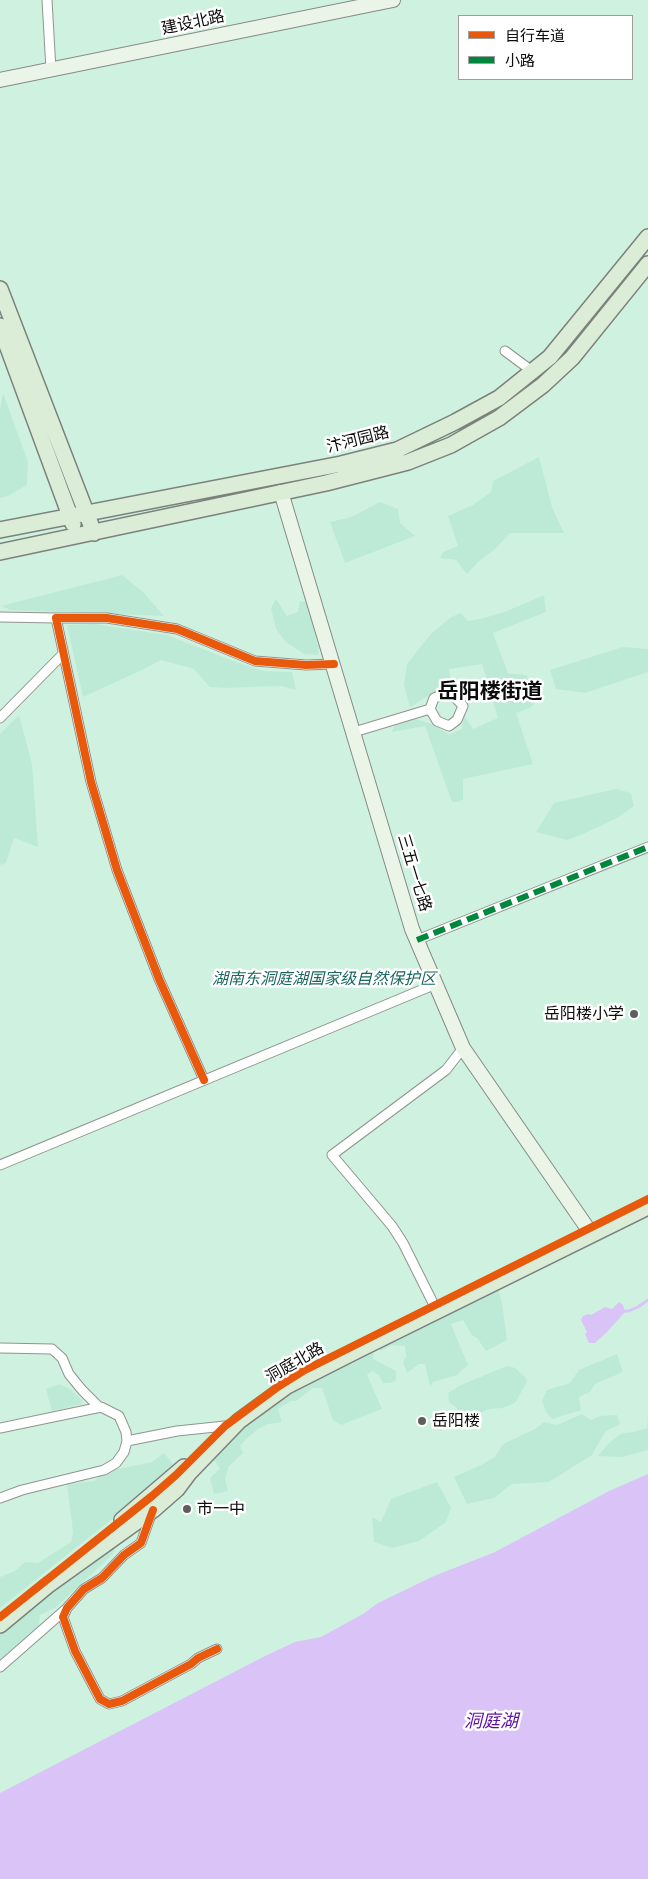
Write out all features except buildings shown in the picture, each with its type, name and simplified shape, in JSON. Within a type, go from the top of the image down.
[{"type":"main road","name":"建设北路","points":[[0,80],[393,0]]},
{"type":"main road","name":"汴河园路","points":[[0,530],[341,464],[397,450],[499,398],[550,356],[648,237]]},
{"type":"main road","name":"汴河园路","points":[[0,552],[281,492],[408,462],[451,445],[499,418],[543,385],[572,358],[648,264]]},
{"type":"main road","points":[[0,289],[5,327],[77,536]]},
{"type":"main road","points":[[5,327],[94,532]]},
{"type":"main road","points":[[214,488],[205,493],[207,502],[217,506]]},
{"type":"main road","name":"三五一七路","points":[[281,492],[412,929],[464,1048],[588,1229]]},
{"type":"main road","name":"洞庭北路","points":[[0,1617],[152,1496],[225,1426],[279,1386],[304,1371],[648,1199]]},
{"type":"main road","name":"洞庭北路","points":[[0,1625],[47,1586],[153,1510],[177,1489],[189,1473],[239,1421],[287,1386],[648,1207]]},
{"type":"street","points":[[47,0],[51,70]]},
{"type":"street","points":[[505,351],[532,371]]},
{"type":"street","points":[[0,617],[107,618],[177,629],[254,661],[306,665],[334,664]]},
{"type":"street","points":[[56,618],[91,782],[117,870],[159,979],[204,1080]]},
{"type":"street","points":[[0,718],[63,654]]},
{"type":"street","points":[[354,732],[430,709]]},
{"type":"street","points":[[417,940],[648,847]]},
{"type":"street","points":[[0,1165],[436,984]]},
{"type":"street","points":[[434,1306],[403,1243],[392,1226],[332,1155],[446,1070],[464,1048]]},
{"type":"street","points":[[0,1348],[52,1349],[62,1358],[69,1374],[82,1390],[99,1407],[119,1416],[126,1432],[127,1441],[124,1452],[116,1463],[104,1470],[22,1490],[0,1498]]},
{"type":"street","points":[[0,1428],[99,1407]]},
{"type":"street","points":[[127,1441],[176,1431],[225,1426]]},
{"type":"street","points":[[0,1667],[67,1608],[84,1589],[102,1578],[124,1555],[141,1542],[153,1510]]},
{"type":"street","points":[[67,1608],[63,1617],[75,1651],[100,1699],[110,1704],[122,1701],[191,1664],[198,1658],[218,1649]]},
{"type":"green space","name":"湖南东洞庭湖国家级自然保护区","points":[[0,0],[648,0],[648,1879],[0,1879]]},
{"type":"green space","points":[[3,393],[28,462],[27,485],[8,496],[0,498],[0,409]]},
{"type":"green space","points":[[539,457],[552,507],[564,533],[510,533],[467,574],[456,560],[440,558],[443,552],[458,546],[448,516],[473,505],[491,492],[493,481]]},
{"type":"green space","points":[[380,502],[398,509],[400,523],[415,536],[345,563],[330,522],[351,517]]},
{"type":"green space","points":[[122,575],[144,593],[164,616],[10,610],[1,606]]},
{"type":"green space","points":[[544,595],[546,612],[493,633],[508,673],[526,675],[538,700],[530,708],[516,713],[533,764],[463,779],[463,799],[459,802],[452,802],[425,726],[392,732],[394,726],[414,719],[433,724],[449,735],[462,729],[464,715],[473,729],[498,718],[482,664],[449,669],[451,682],[410,707],[404,685],[407,664],[430,635],[451,617],[461,613],[468,621],[484,618],[507,611]]},
{"type":"green space","points":[[276,599],[287,616],[298,612],[300,601],[307,602],[319,651],[318,655],[304,654],[286,642],[276,629],[271,608]]},
{"type":"green space","points":[[95,624],[167,635],[264,671],[292,672],[296,690],[281,686],[210,687],[194,669],[161,660],[83,697],[67,625]]},
{"type":"green space","points":[[623,647],[648,649],[648,672],[585,693],[556,689],[550,670]]},
{"type":"green space","points":[[19,715],[32,764],[38,847],[14,838],[6,863],[0,865],[0,734]]},
{"type":"green space","points":[[616,789],[631,793],[634,806],[617,818],[567,840],[536,832],[554,803]]},
{"type":"green space","points":[[497,1285],[502,1303],[507,1340],[486,1351],[477,1338],[472,1335],[463,1320],[451,1324],[468,1365],[457,1375],[433,1382],[430,1387],[425,1364],[419,1364],[407,1373],[403,1362],[406,1357],[405,1346],[392,1345],[381,1351],[377,1346]]},
{"type":"green space","points":[[374,1353],[373,1359],[396,1371],[396,1380],[390,1383],[383,1383],[379,1375],[372,1371],[367,1375],[382,1409],[341,1425],[333,1420],[322,1388],[313,1388],[296,1401],[291,1401],[278,1409],[282,1422],[268,1424],[258,1429],[246,1439],[240,1446],[243,1453],[229,1466],[225,1478],[228,1491],[214,1494],[210,1478],[220,1469],[212,1456],[252,1417],[301,1384],[352,1357]]},
{"type":"green space","points":[[617,1354],[623,1372],[595,1384],[590,1392],[579,1397],[581,1410],[552,1419],[546,1412],[542,1401],[547,1390],[570,1383],[579,1370]]},
{"type":"green space","points":[[507,1366],[515,1368],[526,1378],[527,1382],[515,1403],[502,1408],[489,1409],[461,1422],[457,1408],[449,1402],[448,1393],[461,1385]]},
{"type":"green space","points":[[60,1384],[71,1390],[82,1400],[82,1404],[52,1411],[46,1389]]},
{"type":"green space","points":[[582,1414],[591,1420],[600,1416],[617,1415],[620,1424],[605,1432],[592,1455],[549,1482],[512,1484],[494,1498],[467,1504],[454,1477],[495,1457],[503,1444],[535,1429],[544,1422],[557,1425]]},
{"type":"green space","points":[[648,1414],[648,1450],[622,1457],[598,1456],[610,1442],[622,1433],[647,1428]]},
{"type":"green space","points":[[164,1453],[173,1464],[155,1485],[0,1608],[0,1577],[15,1571],[25,1562],[38,1563],[71,1542],[73,1532],[67,1484],[94,1481],[104,1472],[152,1462]]},
{"type":"green space","points":[[437,1482],[451,1508],[446,1522],[419,1541],[392,1548],[374,1542],[372,1517],[381,1522],[391,1499]]},
{"type":"green space","points":[[113,1541],[116,1546],[112,1555],[55,1608],[40,1615],[39,1626],[0,1661],[0,1631]]},
{"type":"water","points":[[619,1302],[623,1305],[625,1312],[595,1343],[589,1343],[585,1334],[587,1332],[581,1320],[583,1316],[591,1315],[605,1307],[612,1309]]},
{"type":"water","name":"洞庭湖","points":[[648,1474],[648,1879],[0,1879],[0,1793],[267,1655],[295,1642],[321,1637],[363,1614],[378,1603],[434,1576],[495,1552],[609,1491]]},
{"type":"waterway","points":[[625,1311],[638,1307],[648,1300]]},
{"type":"marked path","points":[[417,940],[648,847]]},
{"type":"cycle path","points":[[204,1080],[159,979],[117,870],[91,782],[56,618],[107,618],[177,629],[255,661],[306,665],[334,664]]},
{"type":"cycle path","points":[[0,1617],[152,1496],[225,1426],[279,1386],[303,1371],[648,1199]]},
{"type":"cycle path","points":[[153,1510],[141,1543],[124,1555],[102,1578],[84,1589],[67,1608],[63,1617],[75,1651],[100,1699],[109,1704],[122,1701],[217,1649]]},
{"type":"place","name":"岳阳楼小学","points":[[634,1014]]},
{"type":"place","name":"岳阳楼","points":[[422,1421]]},
{"type":"place","name":"市一中","points":[[187,1509]]},
{"type":"district","name":"岳阳楼街道","points":[[490,692]]}]
